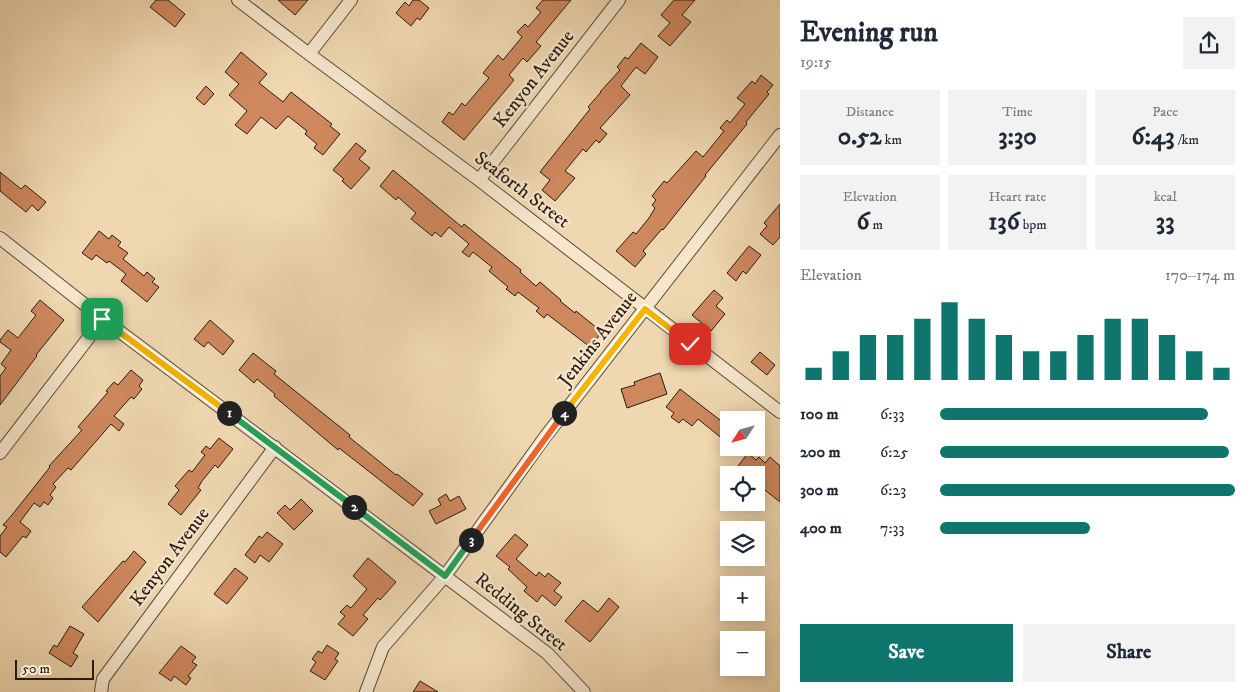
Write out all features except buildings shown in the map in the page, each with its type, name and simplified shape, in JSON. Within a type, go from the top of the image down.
[{"type":"street","name":"Seaforth Street","points":[[238,0],[479,180],[780,412]]},
{"type":"street","points":[[309,54],[351,0]]},
{"type":"street","name":"Kenyon Avenue","points":[[479,180],[619,0]]},
{"type":"street","name":"Jenkins Avenue","points":[[366,692],[384,647],[445,576],[545,437],[780,135]]},
{"type":"street","name":"Redding Street","points":[[0,238],[102,319],[547,653],[584,692]]},
{"type":"street","points":[[0,453],[102,319]]},
{"type":"street","name":"Kenyon Avenue","points":[[101,692],[103,679],[275,447]]},
{"type":"route","points":[[102,319],[445,576],[545,437],[645,309],[690,344]]}]
